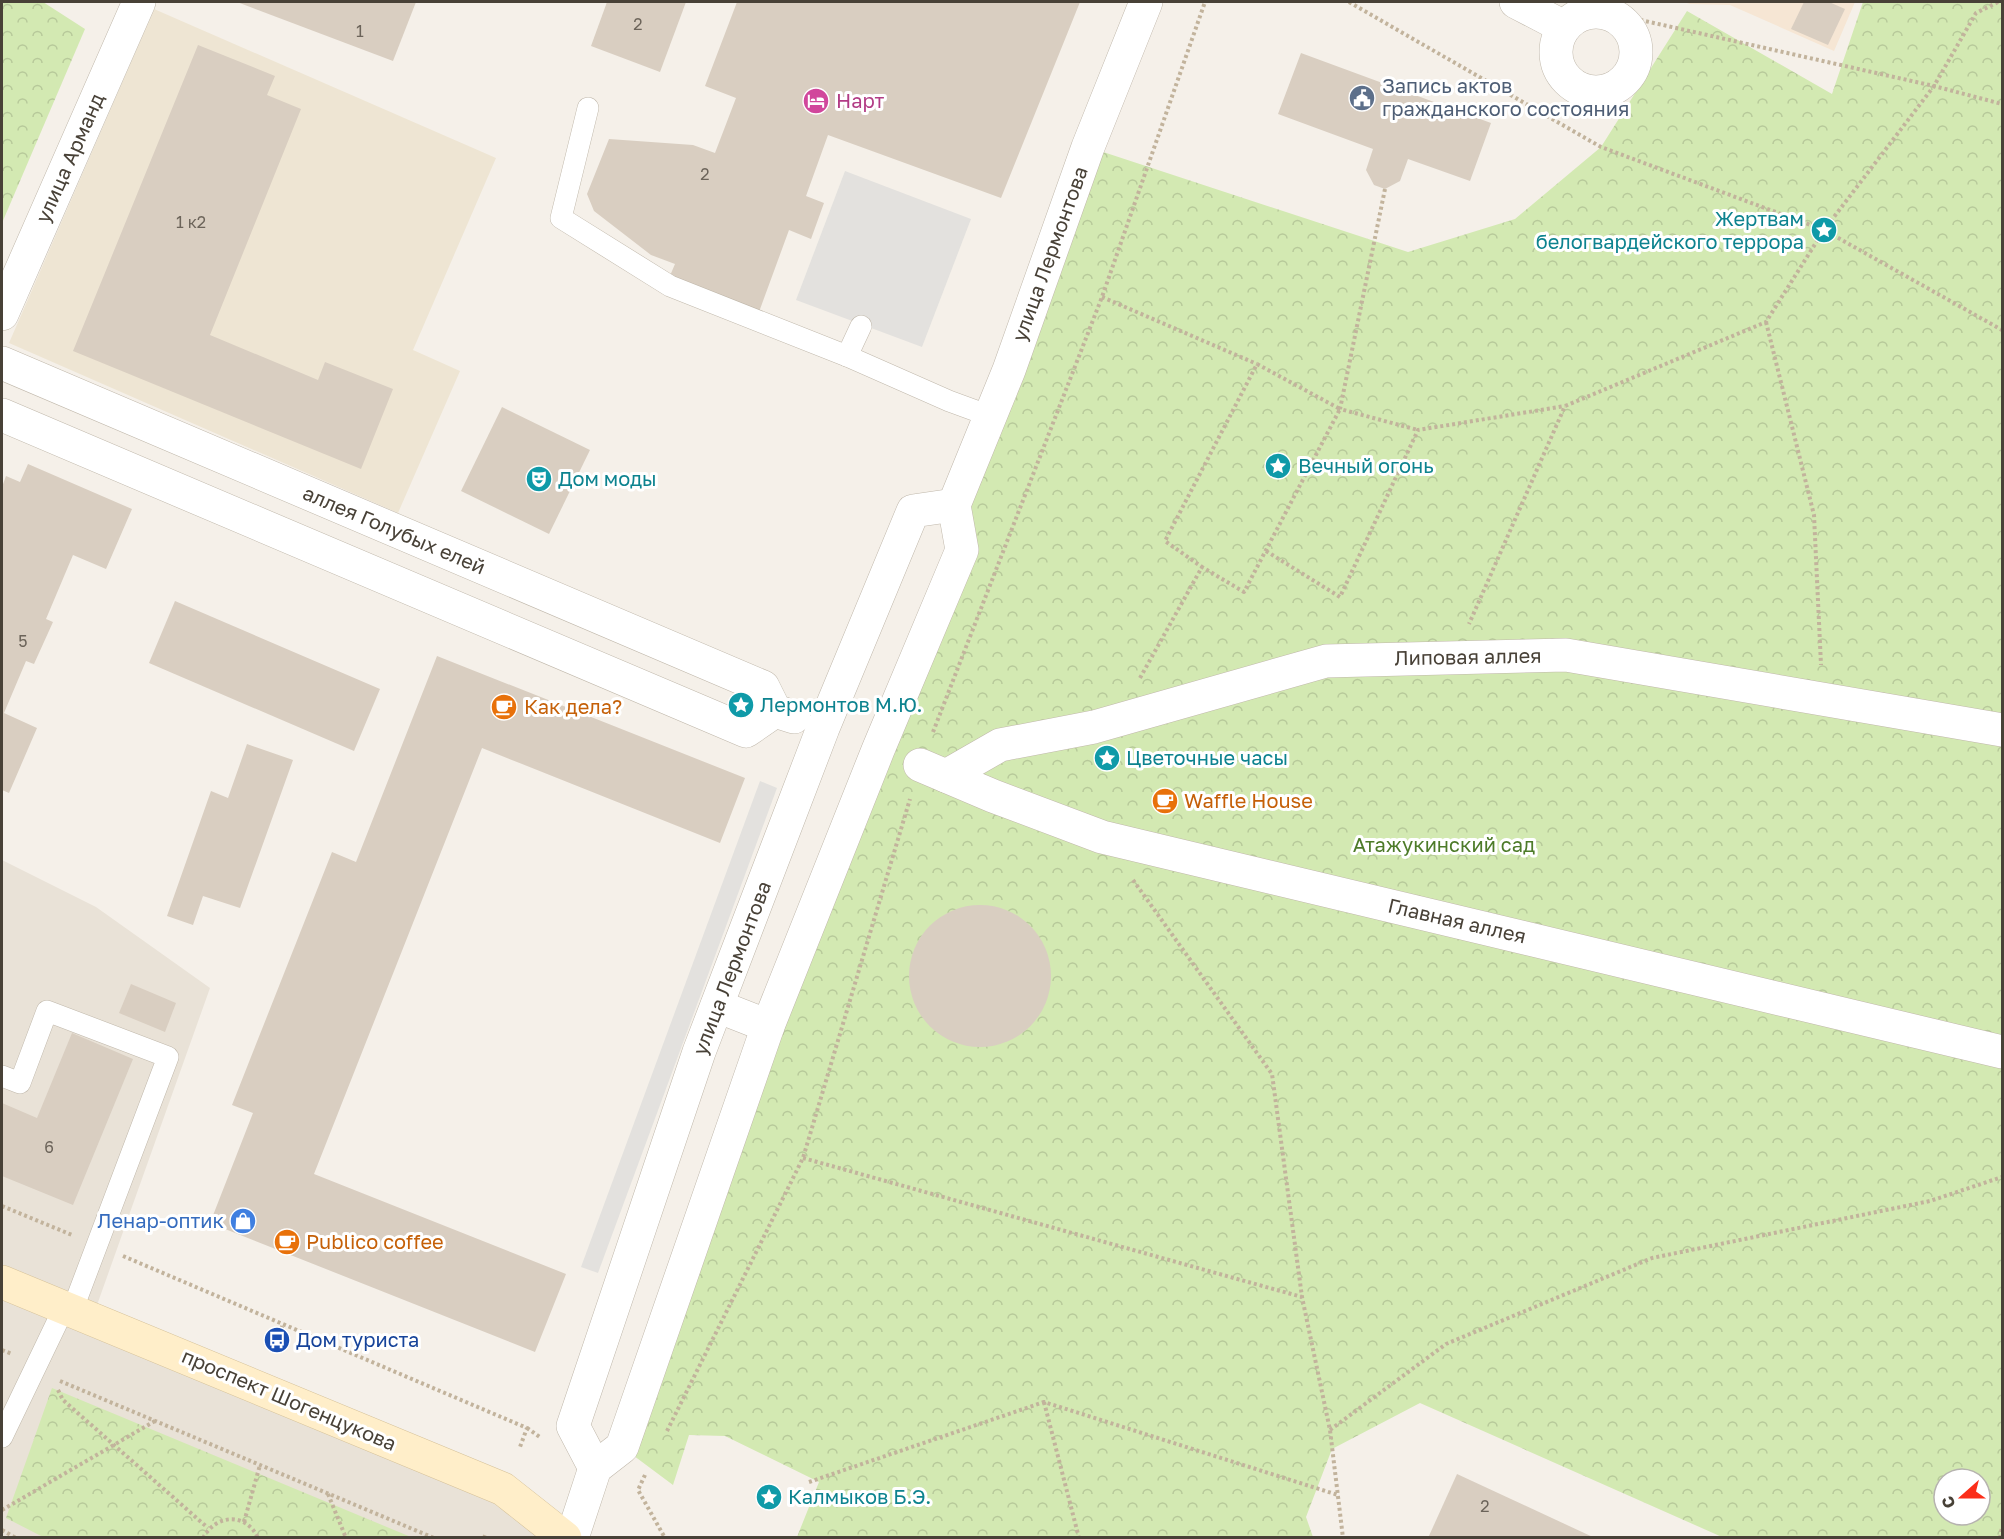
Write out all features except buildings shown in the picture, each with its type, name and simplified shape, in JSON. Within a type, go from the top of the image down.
[{"type":"main road","name":"проспект Шогенцукова","points":[[2,1282],[503,1490],[565,1538]]},
{"type":"street","name":"улица Арманд","points":[[2,314],[139,2]]},
{"type":"street","name":"улица Лермонтова","points":[[595,1468],[573,1426],[699,1052],[823,728],[913,511],[954,505],[1009,370],[1088,147],[1146,2]]},
{"type":"street","points":[[1516,2],[1563,27]]},
{"type":"street","points":[[1605,12],[1625,23],[1636,44],[1634,66],[1621,85],[1599,93],[1577,87],[1560,72],[1555,49],[1563,27],[1582,14],[1605,12]]},
{"type":"street","name":"аллея Голубых елей","points":[[2,363],[763,687],[784,714],[746,731],[2,415]]},
{"type":"street","points":[[572,1538],[595,1468],[622,1447],[768,1026],[878,750],[962,550],[954,505]]},
{"type":"street","name":"Липовая аллея","points":[[933,771],[1000,745],[1094,727],[1326,661],[1566,655],[2002,730]]},
{"type":"street","name":"Главная аллея","points":[[933,771],[1102,837],[2002,1052]]},
{"type":"street","points":[[717,1006],[768,1026]]},
{"type":"lane","points":[[588,108],[561,218],[670,286],[990,416]]},
{"type":"lane","points":[[847,356],[861,326]]},
{"type":"lane","points":[[2,1076],[20,1083],[46,1011],[168,1057],[97,1245],[43,1372],[2,1437]]},
{"type":"path","points":[[664,1437],[803,1158],[933,771],[1205,2]]},
{"type":"path","points":[[1349,2],[1601,147],[1824,230],[2002,330]]},
{"type":"path","points":[[1102,297],[1257,364],[1340,409],[1418,430],[1565,406],[1766,322],[1824,230],[1934,86],[1976,13],[1998,2]]},
{"type":"path","points":[[1605,12],[1934,86],[2002,104]]},
{"type":"path","points":[[1257,364],[1165,541],[1244,592],[1340,409],[1385,189]]},
{"type":"path","points":[[1766,322],[1814,515],[1822,699]]},
{"type":"path","points":[[1454,658],[1565,406]]},
{"type":"path","points":[[1266,551],[1340,597],[1418,430]]},
{"type":"path","points":[[1117,721],[1202,567]]},
{"type":"path","points":[[1102,837],[1272,1074],[1302,1297],[1330,1430],[1343,1538]]},
{"type":"path","points":[[803,1158],[1302,1297]]},
{"type":"path","points":[[1330,1430],[1446,1344],[1652,1258],[1930,1201],[2002,1177]]},
{"type":"path","points":[[2,1206],[526,1428],[545,1441]]},
{"type":"path","points":[[277,1340],[283,1324]]},
{"type":"path","points":[[2,1350],[24,1358],[43,1372],[434,1538]]},
{"type":"path","points":[[43,1372],[63,1400],[208,1528]]},
{"type":"path","points":[[809,1482],[1044,1402],[1338,1495]]},
{"type":"path","points":[[1044,1402],[1079,1538]]},
{"type":"path","points":[[2,1510],[156,1421]]},
{"type":"path","points":[[520,1447],[526,1428]]},
{"type":"path","points":[[244,1522],[260,1465]]},
{"type":"path","points":[[648,1469],[638,1490],[665,1538]]},
{"type":"path","points":[[328,1494],[346,1538]]},
{"type":"path","points":[[203,1538],[208,1528],[229,1519],[244,1522],[250,1526],[258,1538]]},
{"type":"path","points":[[2000,1538],[2002,1527]]},
{"type":"path","points":[[2,1530],[16,1538]]},
{"type":"shaded area","points":[[1684,2],[1855,2],[1834,51],[1730,5]]},
{"type":"shaded area","points":[[154,9],[496,158],[413,350],[460,371],[398,513],[9,343]]},
{"type":"shaded area","points":[[845,171],[971,219],[922,347],[796,300]]},
{"type":"shaded area","points":[[760,781],[777,788],[598,1273],[581,1267]]},
{"type":"shaded area","points":[[2,860],[96,907],[210,988],[92,1319],[263,1389],[565,1537],[2,1537]]},
{"type":"green space","points":[[2,2],[43,2],[85,29],[2,223]]},
{"type":"green space","name":"Атажукинский сад","points":[[1863,2],[2002,2],[2002,1537],[1722,1537],[1420,1403],[1332,1449],[1306,1517],[1313,1537],[797,1537],[819,1482],[725,1436],[689,1435],[673,1485],[622,1447],[962,550],[954,505],[1088,147],[1408,252],[1515,219],[1601,147],[1687,11],[1832,94]]},
{"type":"green space","points":[[52,1388],[411,1537],[43,1537],[6,1518]]},
{"type":"place","name":"Запись актов гражданского состояния","points":[[1362,98]]},
{"type":"place","name":"Нарт","points":[[816,101]]},
{"type":"place","name":"Жертвам белогвардейского террора","points":[[1824,230]]},
{"type":"place","name":"Вечный огонь","points":[[1278,466]]},
{"type":"place","name":"Дом моды","points":[[539,479]]},
{"type":"place","name":"Лермонтов М.Ю.","points":[[741,705]]},
{"type":"place","name":"Как дела?","points":[[504,707]]},
{"type":"place","name":"Цветочные часы","points":[[1107,758]]},
{"type":"place","name":"Waffle House","points":[[1165,801]]},
{"type":"place","name":"Ленар-оптик","points":[[243,1221]]},
{"type":"place","name":"Publico coffee","points":[[287,1242]]},
{"type":"place","name":"Дом туриста","points":[[277,1340]]},
{"type":"place","name":"Калмыков Б.Э.","points":[[769,1497]]}]
